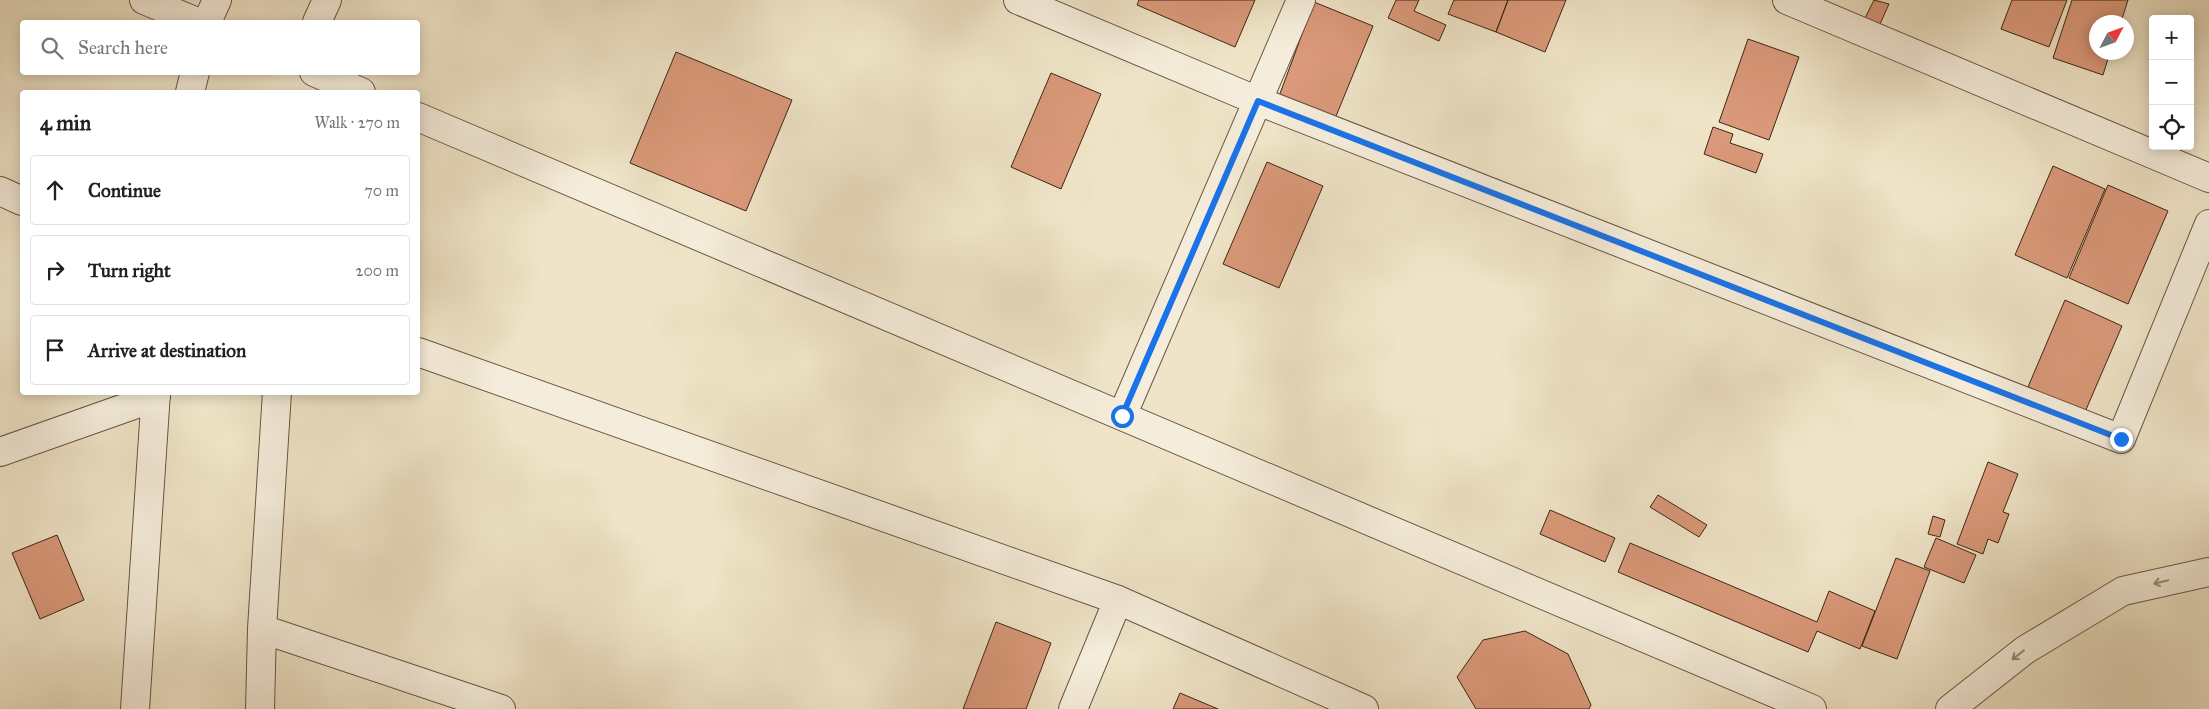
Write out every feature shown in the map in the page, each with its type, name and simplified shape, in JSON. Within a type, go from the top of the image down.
[{"type":"street","points":[[144,0],[192,20]]},
{"type":"street","points":[[208,20],[217,0]]},
{"type":"street","points":[[318,20],[327,0]]},
{"type":"street","points":[[1018,0],[1258,101],[2121,439],[2209,224]]},
{"type":"street","points":[[1122,416],[1301,0]]},
{"type":"street","points":[[1788,0],[2209,178]]},
{"type":"street","points":[[190,90],[194,75]]},
{"type":"street","points":[[321,75],[356,90]]},
{"type":"street","points":[[420,117],[1812,709]]},
{"type":"street","points":[[0,192],[20,200]]},
{"type":"street","points":[[420,353],[1118,600],[1364,709]]},
{"type":"street","points":[[0,452],[156,395],[135,709]]},
{"type":"street","points":[[260,709],[262,629],[277,395]]},
{"type":"street","points":[[1950,709],[2025,650],[2123,591],[2209,572]]},
{"type":"street","points":[[1073,709],[1118,600]]},
{"type":"street","points":[[262,629],[501,709]]},
{"type":"building","points":[[1139,0],[1255,0],[1235,47],[1137,5]]},
{"type":"building","points":[[1396,0],[1419,0],[1414,11],[1446,25],[1439,41],[1388,18]]},
{"type":"building","points":[[1454,0],[1508,0],[1496,32],[1448,14]]},
{"type":"building","points":[[1508,0],[1566,0],[1545,52],[1496,32]]},
{"type":"building","points":[[1874,0],[1889,4],[1880,24],[1865,18]]},
{"type":"building","points":[[2012,0],[2067,0],[2049,47],[2001,29]]},
{"type":"building","points":[[2072,0],[2128,0],[2123,15],[2089,15],[2089,60],[2108,60],[2103,75],[2053,58]]},
{"type":"building","points":[[1314,2],[1373,26],[1334,121],[1278,99]]},
{"type":"building","points":[[1748,39],[1799,57],[1769,140],[1719,122]]},
{"type":"building","points":[[676,52],[792,100],[746,211],[630,163]]},
{"type":"building","points":[[1051,73],[1101,94],[1061,189],[1011,167]]},
{"type":"building","points":[[1713,127],[1733,134],[1730,143],[1763,154],[1756,173],[1704,154]]},
{"type":"building","points":[[1267,162],[1323,186],[1279,288],[1223,264]]},
{"type":"building","points":[[2053,166],[2105,189],[2067,278],[2015,255]]},
{"type":"building","points":[[2108,185],[2168,211],[2128,304],[2069,278]]},
{"type":"building","points":[[2065,300],[2122,326],[2085,412],[2028,387]]},
{"type":"building","points":[[1988,462],[2018,474],[2003,512],[2009,514],[1998,543],[1988,539],[1983,554],[1957,544]]},
{"type":"building","points":[[1658,495],[1707,525],[1699,537],[1650,507]]},
{"type":"building","points":[[1550,510],[1615,538],[1605,562],[1540,534]]},
{"type":"building","points":[[1933,516],[1945,520],[1940,537],[1928,534]]},
{"type":"building","points":[[57,535],[84,600],[40,619],[12,553]]},
{"type":"building","points":[[1936,538],[1976,555],[1964,583],[1924,567]]},
{"type":"building","points":[[1630,543],[1817,622],[1829,591],[1875,611],[1860,649],[1817,631],[1808,652],[1618,572]]},
{"type":"building","points":[[1896,558],[1930,571],[1897,659],[1862,646]]},
{"type":"building","points":[[996,622],[1051,643],[1026,709],[963,709]]},
{"type":"building","points":[[1525,631],[1568,654],[1591,705],[1589,709],[1476,709],[1457,677],[1483,640]]},
{"type":"building","points":[[1180,693],[1218,709],[1173,709]]},
{"type":"route","points":[[1122,416],[1258,101],[2121,439]]}]
